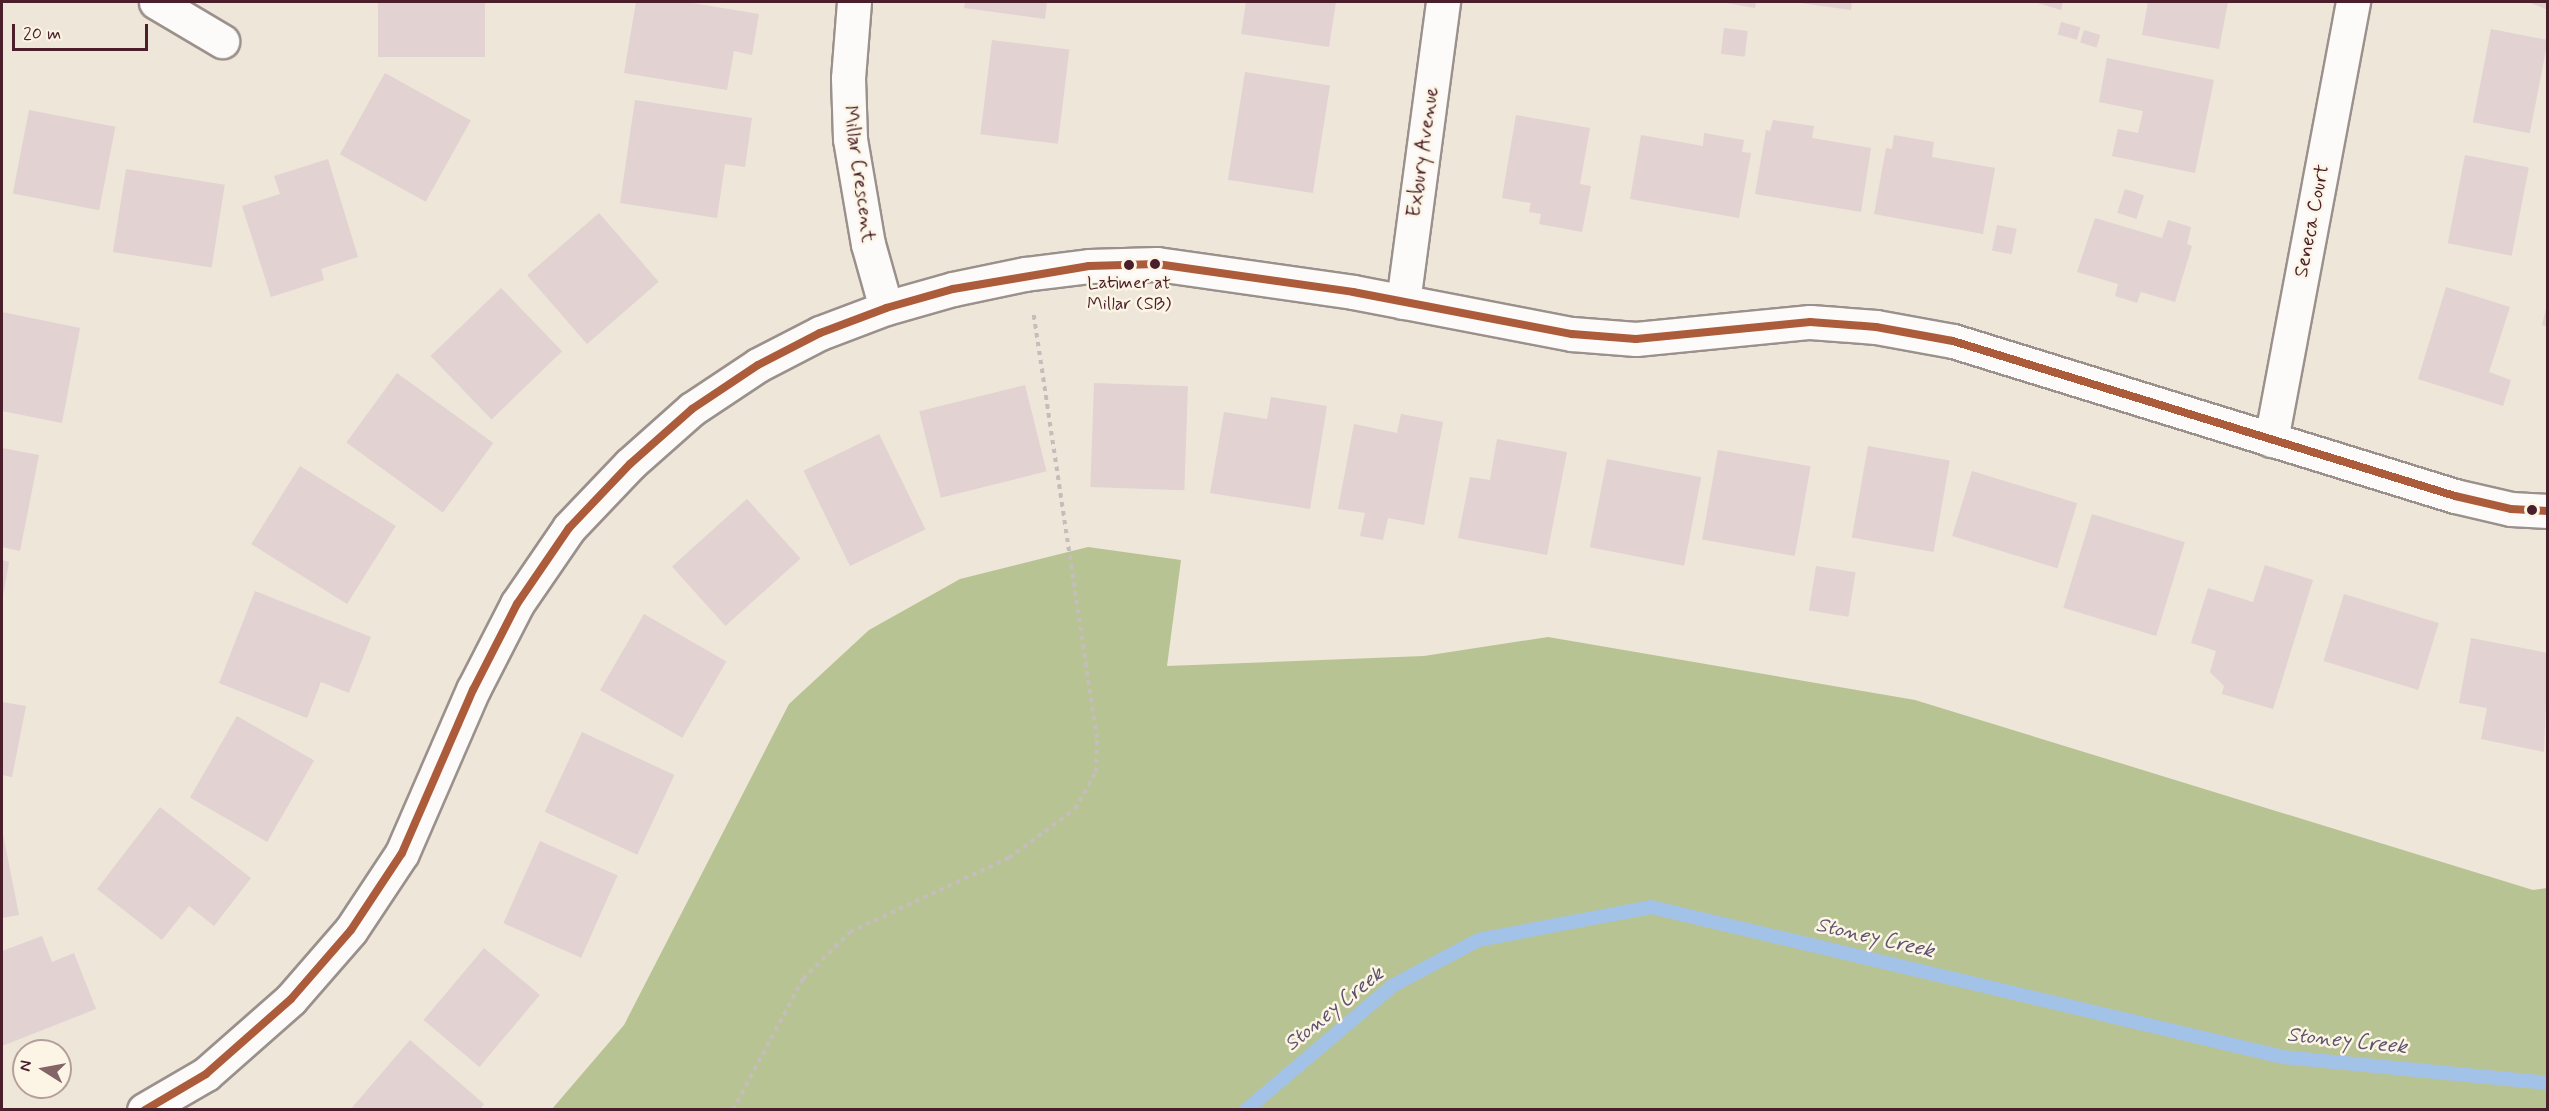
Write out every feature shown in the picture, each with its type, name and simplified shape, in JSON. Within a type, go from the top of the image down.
[{"type":"street","points":[[156,2],[222,42]]},
{"type":"street","name":"Millar Crescent","points":[[854,2],[848,78],[850,139],[868,244],[886,308]]},
{"type":"street","name":"Exbury Avenue","points":[[1403,302],[1443,2]]},
{"type":"street","name":"Seneca Court","points":[[2271,440],[2353,2]]},
{"type":"street","points":[[144,1110],[214,1067],[291,999],[351,930],[402,853],[473,690],[517,604],[569,528],[630,464],[692,409],[758,365],[820,333],[886,308],[1025,274],[1089,266],[1157,264],[1403,302],[1572,334],[1636,339],[1810,322],[1876,327],[1953,341],[2455,496],[2511,509],[2547,511]]},
{"type":"path","points":[[733,1110],[804,979],[850,932],[1009,858],[1075,809],[1096,772],[1097,738],[1040,337],[1025,274]]},
{"type":"green space","points":[[1088,547],[1181,560],[1167,666],[1424,656],[1548,637],[1915,700],[2533,890],[2547,888],[2547,1109],[552,1109],[624,1025],[789,704],[869,630],[960,579]]},
{"type":"building","points":[[378,2],[485,2],[485,57],[378,57]]},
{"type":"building","points":[[636,2],[686,2],[759,14],[752,55],[734,51],[727,90],[624,73]]},
{"type":"building","points":[[965,2],[1047,2],[1045,19],[964,8]]},
{"type":"building","points":[[1246,2],[1336,2],[1329,47],[1241,34]]},
{"type":"building","points":[[1721,2],[1756,2],[1755,8]]},
{"type":"building","points":[[1793,2],[1852,2],[1851,10]]},
{"type":"building","points":[[2034,2],[2063,2],[2061,10]]},
{"type":"building","points":[[2148,2],[2228,2],[2219,49],[2142,35]]},
{"type":"building","points":[[2528,2],[2548,2],[2548,10]]},
{"type":"building","points":[[2061,22],[2080,27],[2077,40],[2058,35]]},
{"type":"building","points":[[1724,28],[1748,31],[1745,57],[1721,54]]},
{"type":"building","points":[[2491,29],[2548,40],[2530,133],[2473,122]]},
{"type":"building","points":[[2084,30],[2100,35],[2096,47],[2080,42]]},
{"type":"building","points":[[992,40],[1069,50],[1058,144],[980,134]]},
{"type":"building","points":[[2107,58],[2214,80],[2195,173],[2112,156],[2118,129],[2138,133],[2143,111],[2099,102]]},
{"type":"building","points":[[1245,72],[1330,85],[1313,193],[1228,180]]},
{"type":"building","points":[[385,73],[471,121],[426,202],[340,154]]},
{"type":"building","points":[[635,100],[752,118],[745,167],[725,164],[717,218],[620,203]]},
{"type":"building","points":[[29,110],[115,127],[99,210],[13,193]]},
{"type":"building","points":[[1516,115],[1590,128],[1580,184],[1591,186],[1582,232],[1539,224],[1541,214],[1529,212],[1531,203],[1502,198]]},
{"type":"building","points":[[1773,120],[1814,126],[1812,138],[1871,148],[1861,212],[1755,194],[1766,130],[1770,131]]},
{"type":"building","points":[[1704,133],[1744,140],[1742,152],[1751,153],[1739,218],[1630,199],[1641,135],[1703,146]]},
{"type":"building","points":[[1894,135],[1934,142],[1932,157],[1995,168],[1983,234],[1874,214],[1886,148],[1892,149]]},
{"type":"building","points":[[2465,155],[2529,167],[2512,256],[2448,243]]},
{"type":"building","points":[[328,159],[358,257],[321,269],[324,280],[271,297],[242,206],[280,194],[274,176]]},
{"type":"building","points":[[126,169],[225,185],[212,268],[113,252]]},
{"type":"building","points":[[2125,189],[2144,195],[2136,219],[2117,213]]},
{"type":"building","points":[[599,213],[659,282],[587,344],[527,275]]},
{"type":"building","points":[[2095,218],[2162,238],[2168,220],[2191,227],[2187,244],[2192,246],[2175,302],[2141,292],[2137,303],[2115,296],[2118,284],[2077,272]]},
{"type":"building","points":[[1997,225],[2017,229],[2012,254],[1992,251]]},
{"type":"building","points":[[2446,287],[2510,307],[2489,372],[2511,380],[2503,406],[2418,379]]},
{"type":"building","points":[[501,288],[562,351],[492,419],[431,356]]},
{"type":"building","points":[[2548,304],[2548,327],[2542,325]]},
{"type":"building","points":[[2,312],[80,328],[62,423],[2,411]]},
{"type":"building","points":[[397,373],[493,443],[443,513],[346,443]]},
{"type":"building","points":[[1094,383],[1188,386],[1184,490],[1090,487]]},
{"type":"building","points":[[1025,385],[1047,471],[941,498],[919,411]]},
{"type":"building","points":[[1271,397],[1327,406],[1310,509],[1210,493],[1224,412],[1267,419]]},
{"type":"building","points":[[1401,414],[1443,422],[1424,525],[1388,518],[1383,540],[1360,536],[1365,513],[1338,509],[1354,424],[1397,433]]},
{"type":"building","points":[[879,434],[925,529],[850,566],[804,471]]},
{"type":"building","points":[[1497,439],[1567,452],[1547,555],[1458,538],[1470,477],[1490,480]]},
{"type":"building","points":[[1868,446],[1950,460],[1934,552],[1852,538]]},
{"type":"building","points":[[2,448],[39,455],[20,551],[2,547]]},
{"type":"building","points":[[1718,450],[1811,466],[1795,556],[1702,540]]},
{"type":"building","points":[[1607,459],[1701,477],[1684,566],[1590,547]]},
{"type":"building","points":[[300,466],[396,526],[347,604],[251,544]]},
{"type":"building","points":[[1972,471],[2077,503],[2057,568],[1952,536]]},
{"type":"building","points":[[747,499],[801,558],[725,626],[672,567]]},
{"type":"building","points":[[2092,514],[2185,542],[2156,636],[2063,608]]},
{"type":"building","points":[[2,560],[9,562],[3,596],[2,596]]},
{"type":"building","points":[[2265,565],[2313,580],[2273,709],[2222,694],[2224,686],[2210,672],[2216,651],[2191,643],[2208,588],[2253,602]]},
{"type":"building","points":[[1816,566],[1856,572],[1848,617],[1809,610]]},
{"type":"building","points":[[255,591],[371,637],[349,693],[321,682],[307,718],[219,683]]},
{"type":"building","points":[[2344,594],[2439,623],[2418,690],[2324,661]]},
{"type":"building","points":[[644,614],[726,662],[682,738],[600,690]]},
{"type":"building","points":[[2471,638],[2548,653],[2544,752],[2481,739],[2487,708],[2459,703]]},
{"type":"building","points":[[2,702],[26,706],[12,777],[2,775]]},
{"type":"building","points":[[237,716],[314,760],[267,842],[190,797]]},
{"type":"building","points":[[582,732],[674,775],[637,855],[545,812]]},
{"type":"building","points":[[160,807],[251,878],[214,926],[189,906],[162,940],[97,889]]},
{"type":"building","points":[[2,829],[19,915],[2,918]]},
{"type":"building","points":[[540,841],[618,876],[581,958],[503,923]]},
{"type":"building","points":[[42,936],[52,962],[74,953],[96,1009],[20,1039],[12,1039],[12,1042],[2,1046],[2,951]]},
{"type":"building","points":[[484,948],[540,995],[479,1067],[424,1020]]},
{"type":"building","points":[[410,1040],[484,1104],[480,1110],[350,1110]]},
{"type":"waterway","name":"Stoney Creek","points":[[1246,1110],[1392,986],[1478,940],[1651,907],[2283,1057],[2548,1083]]},
{"type":"transit line","points":[[145,1110],[206,1074],[291,999],[351,930],[402,853],[473,690],[517,604],[569,528],[630,464],[692,409],[758,365],[820,333],[886,308],[953,289],[1089,266],[1157,264],[1353,292],[1572,334],[1636,339],[1810,322],[1876,327],[1953,341],[2455,496],[2511,509],[2548,511]]},
{"type":"place","name":"Latimer at Millar (SB)","points":[[1129,265]]}]
